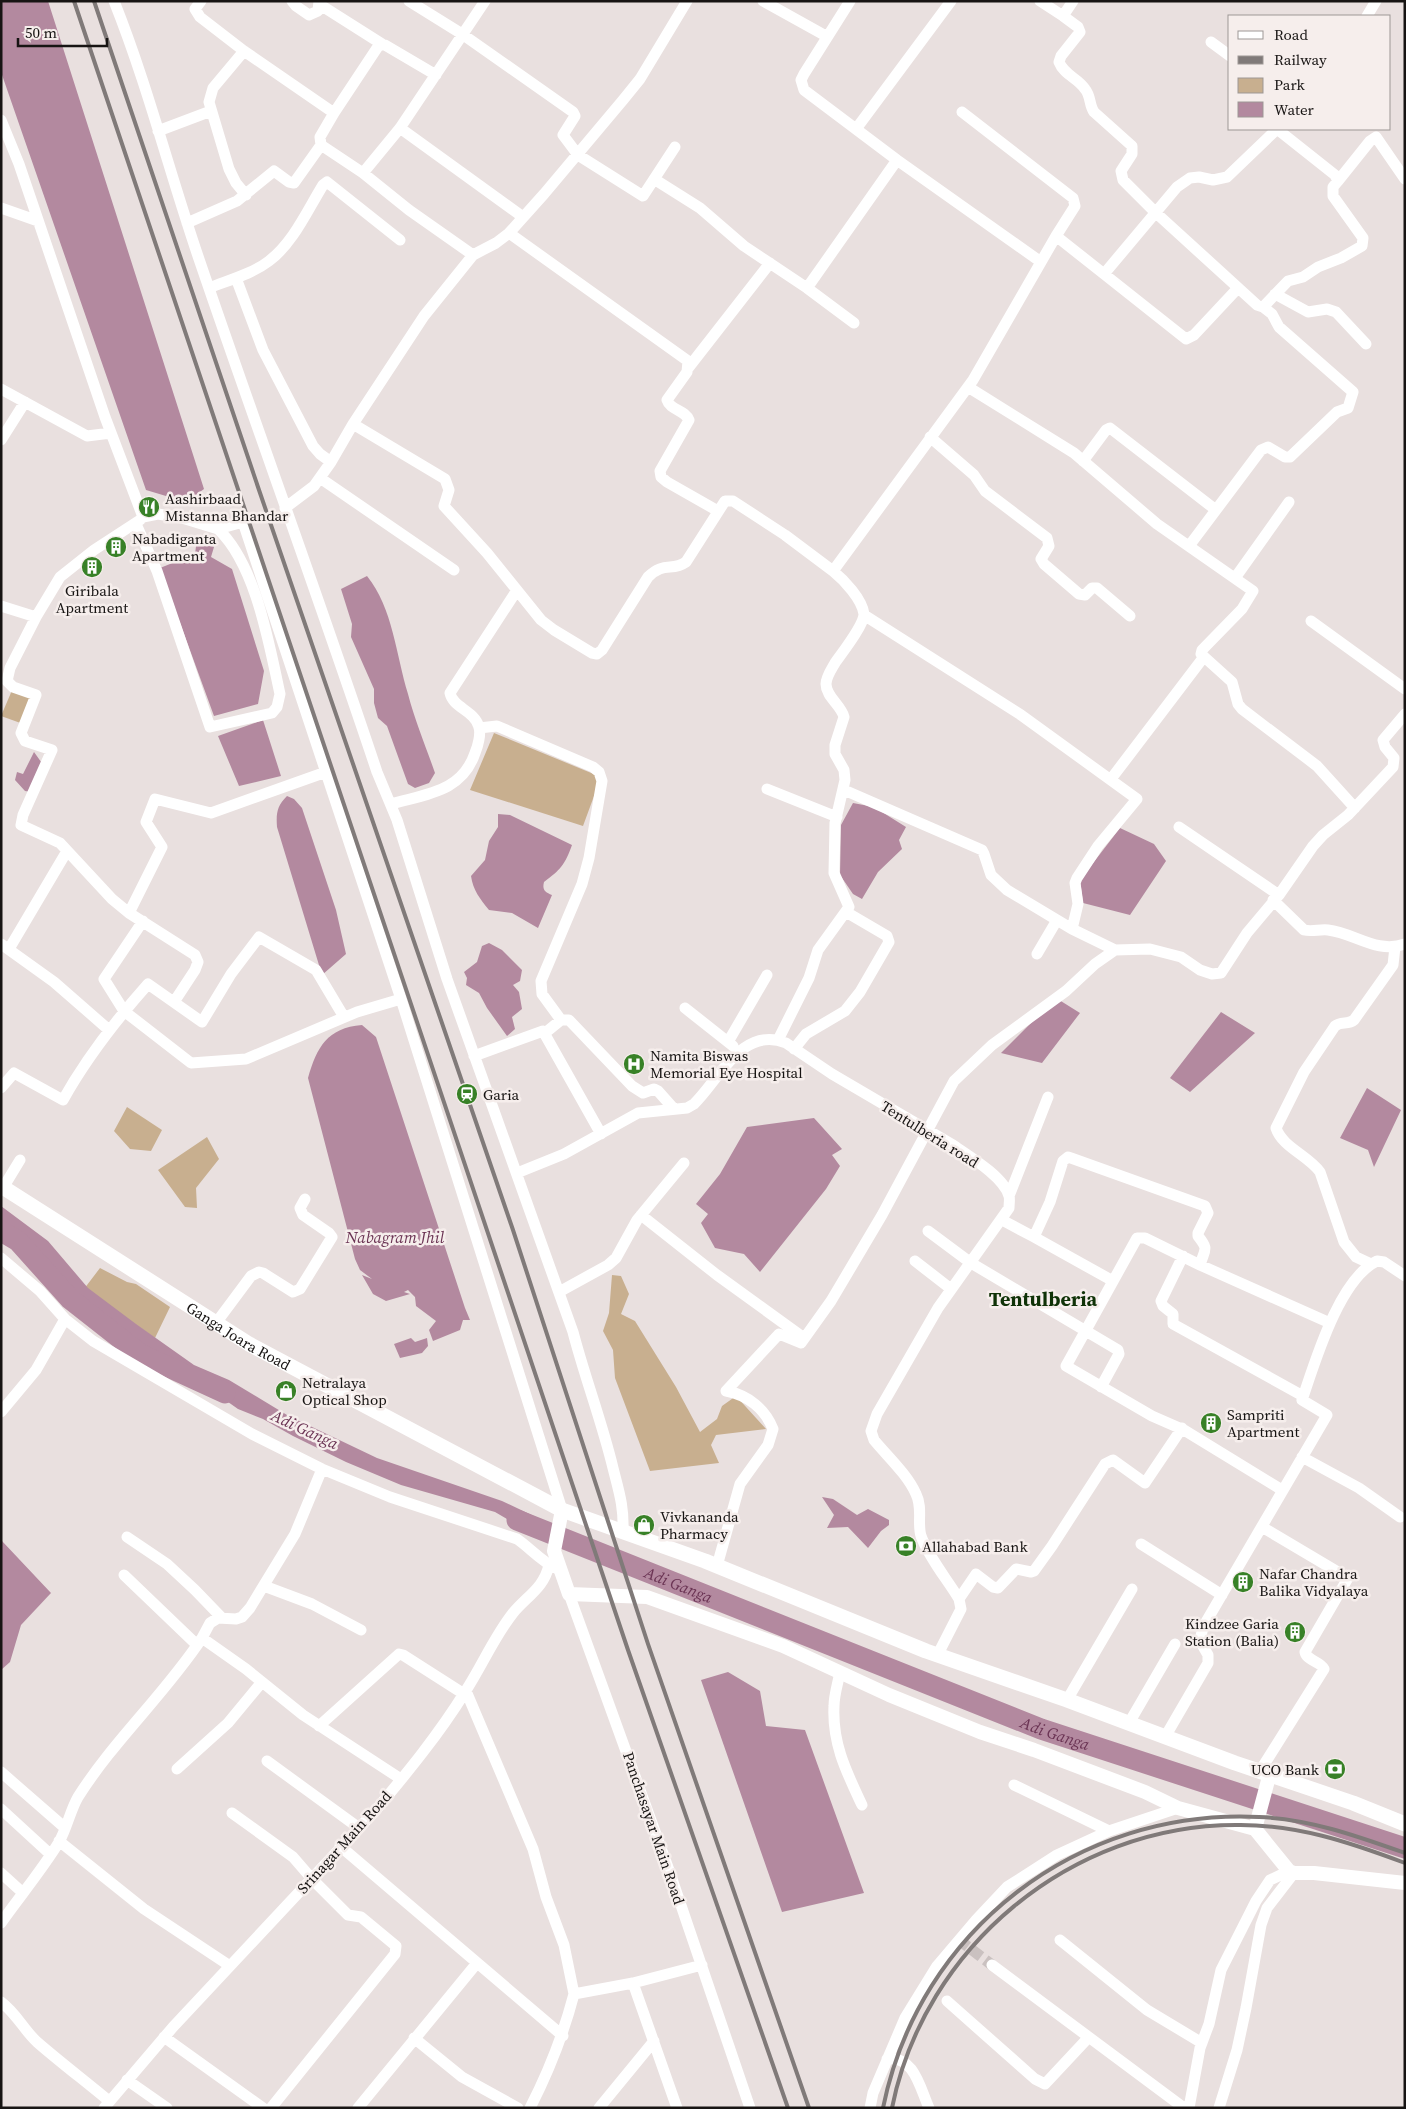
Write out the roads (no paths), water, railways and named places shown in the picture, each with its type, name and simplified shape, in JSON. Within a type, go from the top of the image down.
[{"type":"main road","name":"Ganga Joara Road","points":[[2,1187],[249,1344],[562,1510],[717,1566],[926,1651],[1067,1700],[1405,1824]]},
{"type":"street","points":[[114,1],[129,39],[209,288],[378,772],[391,804],[474,1056],[574,1332],[584,1374],[602,1424],[624,1510],[623,1532]]},
{"type":"street","points":[[201,1],[196,9],[196,13],[244,51],[334,113]]},
{"type":"street","points":[[292,1],[309,15],[318,10],[319,2],[382,44],[436,75]]},
{"type":"street","points":[[409,1],[462,34],[573,112],[575,116],[563,135],[578,155],[642,196],[675,147]]},
{"type":"street","points":[[363,173],[400,128],[485,1]]},
{"type":"street","points":[[285,508],[314,486],[320,478],[424,316],[473,256],[509,233],[578,155],[640,79],[687,1]]},
{"type":"street","points":[[763,1],[826,36]]},
{"type":"street","points":[[850,1],[826,36],[804,74],[801,86],[897,160],[1041,262]]},
{"type":"street","points":[[856,129],[950,1]]},
{"type":"street","points":[[1040,1],[1078,27],[1080,32],[1061,56],[1059,62],[1061,67],[1087,90],[1091,108],[1094,112],[1132,146],[1132,154],[1122,167],[1121,176],[1155,212],[1238,288],[1257,305],[1272,314],[1279,328],[1353,392],[1348,408],[1337,412],[1290,456],[1285,457],[1268,447],[1261,450],[1189,546]]},
{"type":"street","points":[[1062,16],[1073,1]]},
{"type":"street","points":[[1368,15],[1376,1]]},
{"type":"street","points":[[1211,42],[1228,55]]},
{"type":"street","points":[[187,223],[246,195],[274,171],[289,182],[294,183],[321,146],[320,137],[334,113],[377,46],[382,44]]},
{"type":"street","points":[[244,51],[213,88],[209,102],[229,169],[236,183],[246,195]]},
{"type":"street","points":[[158,131],[211,111]]},
{"type":"street","points":[[833,571],[968,387],[1074,206],[1073,198],[962,112]]},
{"type":"street","points":[[1,120],[111,433],[140,521],[210,727],[272,713],[277,707],[280,694],[256,594],[231,541],[218,529],[182,518],[158,514],[140,521],[94,550],[60,578],[36,617],[10,668],[7,681],[13,687],[36,695],[22,733],[25,741],[52,750],[23,815],[22,826],[60,843],[112,899],[129,913],[195,955],[198,962],[195,970],[174,1002]]},
{"type":"street","points":[[400,128],[523,217]]},
{"type":"street","points":[[1104,274],[1178,187],[1190,178],[1220,180],[1234,172],[1276,130]]},
{"type":"street","points":[[1278,130],[1335,175],[1338,181]]},
{"type":"street","points":[[1263,307],[1288,281],[1303,277],[1318,267],[1341,258],[1362,246],[1363,238],[1333,196],[1333,187],[1376,136],[1405,180]]},
{"type":"street","points":[[321,146],[363,173],[409,210],[473,256]]},
{"type":"street","points":[[807,288],[897,160]]},
{"type":"street","points":[[654,179],[700,208],[744,246],[807,288],[854,323]]},
{"type":"street","points":[[209,288],[254,271],[269,262],[282,250],[323,185],[327,182],[400,240]]},
{"type":"street","points":[[1,208],[38,221]]},
{"type":"street","points":[[509,233],[684,358],[688,362],[689,367]]},
{"type":"street","points":[[1056,236],[1186,339],[1194,335],[1238,288]]},
{"type":"street","points":[[718,510],[661,477],[660,471],[689,420],[686,414],[670,406],[667,400],[689,367],[770,264]]},
{"type":"street","points":[[236,278],[263,350],[308,437],[320,454],[331,462]]},
{"type":"street","points":[[1275,294],[1308,312],[1327,309],[1336,312],[1366,344]]},
{"type":"street","points":[[968,387],[1050,437],[1083,461],[1129,502],[1250,589],[1253,593],[1242,609],[1202,650],[1201,654],[1203,658],[1232,682],[1238,704],[1242,709],[1317,766],[1355,808]]},
{"type":"street","points":[[1,389],[87,436],[111,433]]},
{"type":"street","points":[[1,440],[24,402]]},
{"type":"street","points":[[353,424],[445,479],[449,490],[444,506],[487,553],[541,620],[592,653],[597,654],[607,643],[648,577],[659,567],[680,566],[686,562],[725,501],[733,501],[785,535],[841,577],[861,603],[864,615],[861,624],[831,670],[826,685],[828,693],[844,717],[835,745],[835,754],[844,770],[844,790],[837,817],[834,873],[848,901],[849,907],[818,950],[809,978],[778,1040],[758,1042],[738,1051],[694,1104],[686,1108],[638,1113],[564,1154],[517,1173]]},
{"type":"street","points":[[1083,461],[1106,430],[1110,428],[1216,510]]},
{"type":"street","points":[[930,437],[974,475],[985,491],[1047,538],[1049,546],[1041,559],[1044,564],[1079,594],[1085,595],[1092,588],[1097,588],[1130,616]]},
{"type":"street","points":[[320,478],[454,570]]},
{"type":"street","points":[[1235,578],[1289,502]]},
{"type":"street","points":[[218,529],[242,522],[401,999],[562,1510]]},
{"type":"street","points":[[391,804],[450,786],[460,779],[471,767],[478,746],[480,728],[474,716],[456,704],[450,693],[517,590]]},
{"type":"street","points":[[1,606],[36,617]]},
{"type":"street","points":[[864,615],[1020,715],[1137,799],[1098,846],[1077,878],[1075,883],[1078,904],[1072,929]]},
{"type":"street","points":[[1311,621],[1405,689]]},
{"type":"street","points":[[1111,779],[1203,658]]},
{"type":"street","points":[[844,790],[982,850],[991,875],[997,882],[1018,897],[1072,929],[1115,950],[1150,949],[1180,957],[1200,970],[1212,974],[1221,973],[1247,933],[1276,898],[1318,841],[1355,808],[1393,767],[1394,758],[1385,747],[1384,740],[1405,714]]},
{"type":"street","points":[[480,728],[497,726],[593,767],[599,772],[602,781],[589,858],[582,884],[541,981],[542,994],[561,1020]]},
{"type":"street","points":[[129,913],[162,847],[146,822],[155,799],[211,813],[326,772]]},
{"type":"street","points":[[767,789],[837,817]]},
{"type":"street","points":[[1179,827],[1276,898],[1304,930],[1326,929],[1383,947],[1400,946],[1393,965],[1354,1020],[1335,1026],[1304,1072],[1276,1128],[1283,1140],[1314,1163],[1320,1172],[1344,1242],[1356,1257],[1371,1264]]},
{"type":"street","points":[[67,850],[5,946],[54,982],[109,1030]]},
{"type":"street","points":[[794,1049],[806,1034],[845,1011],[860,992],[889,942],[887,936],[846,912]]},
{"type":"street","points":[[1036,954],[1058,920]]},
{"type":"street","points":[[143,922],[104,979],[124,1011],[191,1063],[246,1060],[344,1017],[401,999]]},
{"type":"street","points":[[1,1088],[14,1073],[63,1100],[86,1060],[124,1011],[148,984],[202,1022],[231,974],[259,937],[316,970],[344,1017]]},
{"type":"street","points":[[717,1566],[740,1484],[768,1445],[773,1429],[768,1418],[746,1397],[726,1391],[779,1334],[802,1343],[831,1301],[882,1215],[954,1081],[976,1059],[1004,1036],[1066,991],[1095,964],[1115,950]]},
{"type":"street","points":[[728,1042],[767,975]]},
{"type":"street","points":[[686,1008],[738,1051]]},
{"type":"street","points":[[544,1033],[561,1020],[565,1019],[573,1023],[632,1086],[643,1093],[654,1089],[658,1091],[674,1109]]},
{"type":"street","points":[[474,1056],[540,1031],[544,1033],[601,1134]]},
{"type":"street","name":"Tentulberia road","points":[[778,1040],[970,1156],[1001,1183],[1009,1196]]},
{"type":"street","points":[[938,1654],[961,1609],[960,1599],[925,1545],[920,1534],[920,1509],[917,1496],[908,1480],[874,1440],[871,1431],[877,1414],[909,1356],[951,1289],[1009,1208],[1009,1196],[1048,1097]]},
{"type":"street","points":[[1034,1237],[1050,1202],[1063,1161],[1068,1157],[1205,1206],[1208,1212],[1198,1232],[1198,1236],[1205,1243],[1206,1247],[1200,1265]]},
{"type":"street","points":[[2,1187],[20,1160]]},
{"type":"street","points":[[559,1292],[608,1265],[616,1258],[641,1215],[684,1163]]},
{"type":"street","points":[[216,1324],[254,1274],[263,1273],[293,1292],[300,1289],[332,1237],[302,1215],[300,1208],[305,1199]]},
{"type":"street","points":[[641,1215],[718,1275],[804,1338]]},
{"type":"street","points":[[1002,1220],[1113,1281]]},
{"type":"street","points":[[928,1231],[971,1263],[1119,1351],[1101,1387]]},
{"type":"street","points":[[1282,1490],[1182,1428],[1152,1416],[1066,1366],[1137,1238],[1145,1238],[1200,1265],[1330,1323]]},
{"type":"street","points":[[1183,1256],[1161,1301],[1163,1306],[1173,1314],[1173,1324],[1303,1396]]},
{"type":"street","points":[[1,1258],[40,1291],[65,1319],[93,1341],[152,1373],[216,1413],[322,1469],[423,1509],[517,1539],[554,1567]]},
{"type":"street","points":[[915,1261],[951,1289]]},
{"type":"street","points":[[1165,1736],[1208,1663],[1208,1656],[1202,1645],[1200,1635],[1327,1415],[1302,1400],[1330,1323],[1341,1300],[1361,1273],[1377,1261],[1384,1262],[1405,1276]]},
{"type":"street","points":[[1,1412],[36,1370],[65,1319]]},
{"type":"street","points":[[960,1599],[976,1574],[993,1587],[998,1588],[1016,1569],[1031,1572],[1034,1570],[1052,1546],[1105,1464],[1113,1460],[1145,1483],[1152,1476],[1182,1428]]},
{"type":"street","points":[[1302,1457],[1359,1488],[1400,1517]]},
{"type":"street","points":[[1,1923],[59,1841],[64,1827],[84,1789],[184,1665],[210,1623],[218,1618],[236,1619],[250,1608],[295,1534],[322,1469]]},
{"type":"street","name":"Panchasayar Main Road","points":[[562,1510],[554,1551],[554,1567],[568,1594],[621,1734],[750,2108]]},
{"type":"street","points":[[1255,1829],[1265,1772],[1324,1669],[1306,1656],[1305,1652],[1348,1578],[1262,1527]]},
{"type":"street","points":[[127,1537],[167,1564],[196,1590],[222,1618]]},
{"type":"street","points":[[1141,1544],[1222,1595]]},
{"type":"street","name":"Srinagar Main Road","points":[[106,2104],[164,2037],[340,1846],[359,1828],[401,1779],[465,1693],[490,1648],[513,1613],[546,1579],[554,1567]]},
{"type":"street","points":[[124,1575],[200,1641],[262,1682],[319,1726],[401,1779]]},
{"type":"street","points":[[264,1586],[312,1604],[361,1630]]},
{"type":"street","points":[[1067,1700],[1132,1589]]},
{"type":"street","points":[[568,1594],[647,1597],[783,1646],[907,1702],[980,1732],[1145,1792],[1178,1808],[1255,1829],[1292,1872]]},
{"type":"street","points":[[1129,1723],[1175,1644]]},
{"type":"street","points":[[319,1726],[399,1654],[465,1693],[533,1849],[546,1897],[564,1945],[574,1994],[563,2036],[550,2069],[530,2108]]},
{"type":"street","points":[[840,1672],[834,1706],[836,1735],[842,1764],[862,1806]]},
{"type":"street","points":[[177,1769],[228,1723],[262,1682]]},
{"type":"street","points":[[267,1761],[359,1828]]},
{"type":"street","points":[[1,1772],[64,1827]]},
{"type":"street","points":[[1014,1785],[1109,1831]]},
{"type":"street","points":[[870,2108],[873,2093],[905,2018],[937,1966],[976,1920],[1007,1888],[1057,1855],[1109,1831],[1178,1808]]},
{"type":"street","points":[[1,1810],[50,1854]]},
{"type":"street","points":[[232,1813],[293,1857],[348,1915],[361,1917],[396,1946],[395,1954],[271,2108]]},
{"type":"street","points":[[59,1841],[144,1909],[230,1966]]},
{"type":"street","points":[[340,1846],[563,2036]]},
{"type":"street","points":[[1219,2108],[1237,2050],[1261,1925],[1267,1908],[1292,1872]]},
{"type":"street","points":[[1189,2108],[1202,2043],[1209,2024],[1221,1970],[1256,1901],[1270,1880],[1292,1872],[1405,1883]]},
{"type":"street","points":[[1,1873],[23,1892]]},
{"type":"street","points":[[1060,1940],[1148,2010],[1202,2043]]},
{"type":"street","points":[[358,2108],[477,1963]]},
{"type":"street","points":[[574,1994],[633,1983],[702,1965]]},
{"type":"street","points":[[992,1965],[1184,2108]]},
{"type":"street","points":[[633,1983],[676,2108]]},
{"type":"street","points":[[947,2001],[1035,2079],[1045,2084],[1088,2038]]},
{"type":"street","points":[[1,2002],[14,2014],[26,2031],[106,2104]]},
{"type":"street","points":[[164,2037],[263,2108]]},
{"type":"street","points":[[414,2038],[462,2077],[518,2108]]},
{"type":"street","points":[[599,2108],[654,2041]]},
{"type":"street","points":[[888,2059],[896,2058],[903,2060],[911,2068],[930,2108]]},
{"type":"street","points":[[127,2080],[167,2108]]},
{"type":"water","points":[[1,1],[48,1],[204,489],[186,502],[146,490],[1,72]]},
{"type":"water","points":[[197,539],[214,547],[211,557],[232,569],[264,671],[258,704],[214,716],[160,568],[195,554]]},
{"type":"water","points":[[367,576],[383,602],[393,632],[417,724],[435,773],[429,783],[415,788],[408,784],[387,726],[378,718],[374,703],[374,689],[351,637],[352,624],[341,589]]},
{"type":"water","points":[[263,720],[281,776],[239,786],[218,736]]},
{"type":"water","points":[[34,752],[44,766],[31,792],[25,791],[15,780],[17,772],[23,774]]},
{"type":"water","points":[[287,796],[294,799],[302,808],[336,910],[346,954],[322,975],[277,827],[278,810]]},
{"type":"water","points":[[853,803],[874,807],[906,827],[899,840],[902,849],[878,872],[862,899],[853,894],[840,875],[841,825]]},
{"type":"water","points":[[498,814],[510,815],[572,845],[567,858],[561,866],[544,882],[543,887],[552,895],[538,928],[512,913],[489,910],[473,886],[471,876],[485,860],[489,841],[498,827]]},
{"type":"water","points":[[1120,828],[1154,844],[1166,861],[1130,915],[1083,903],[1080,880]]},
{"type":"water","points":[[489,943],[502,950],[522,970],[520,981],[513,985],[519,992],[522,1009],[512,1017],[515,1029],[507,1036],[479,993],[466,985],[467,978],[464,972],[477,962],[482,946]]},
{"type":"water","points":[[1056,998],[1080,1013],[1042,1063],[1001,1053]]},
{"type":"water","points":[[1221,1012],[1255,1033],[1190,1092],[1170,1078]]},
{"type":"water","name":"Nabagram Jhil","points":[[362,1025],[376,1037],[470,1320],[463,1320],[460,1330],[433,1341],[429,1330],[436,1321],[416,1306],[415,1297],[408,1290],[404,1292],[410,1294],[386,1301],[373,1294],[362,1275],[372,1279],[360,1270],[355,1259],[308,1078],[315,1057],[325,1041],[340,1030]]},
{"type":"water","points":[[1367,1088],[1401,1110],[1374,1167],[1368,1150],[1340,1138]]},
{"type":"water","points":[[814,1118],[842,1149],[832,1155],[840,1166],[826,1189],[760,1272],[744,1254],[715,1248],[701,1223],[708,1214],[696,1204],[720,1174],[747,1127]]},
{"type":"water","points":[[1,1206],[48,1241],[88,1288],[194,1365],[229,1380],[287,1415],[377,1458],[502,1501],[540,1519],[546,1539],[539,1538],[495,1512],[401,1485],[346,1462],[263,1419],[238,1409],[187,1373],[167,1365],[129,1343],[67,1291],[1,1231]]},
{"type":"water","points":[[411,1338],[415,1342],[427,1338],[428,1346],[422,1353],[400,1358],[394,1344]]},
{"type":"water","points":[[822,1497],[833,1499],[857,1515],[868,1509],[889,1520],[889,1525],[881,1531],[868,1548],[848,1527],[827,1528],[834,1515]]},
{"type":"water","points":[[2,1541],[51,1593],[21,1625],[10,1662],[1,1670]]},
{"type":"water","points":[[728,1672],[760,1691],[766,1726],[805,1730],[864,1893],[782,1912],[701,1680]]},
{"type":"waterway","name":"Adi Ganga","points":[[1,1231],[18,1241],[70,1299],[140,1354],[225,1393]]},
{"type":"waterway","name":"Adi Ganga","points":[[517,1520],[1041,1729],[1405,1848]]},
{"type":"tunnel","points":[[959,1940],[992,1965]]},
{"type":"railway","points":[[74,1],[628,1650],[788,2108]]},
{"type":"railway","points":[[94,1],[259,490],[513,1230],[648,1644],[809,2108]]},
{"type":"railway","points":[[883,2108],[902,2044],[931,1986],[970,1935],[1017,1892],[1070,1858],[1129,1834],[1192,1820],[1259,1817],[1278,1818],[1315,1825],[1405,1853]]},
{"type":"railway","points":[[892,2108],[909,2050],[936,1996],[971,1948],[1014,1906],[1063,1872],[1117,1847],[1175,1831],[1236,1825],[1258,1825],[1301,1831],[1343,1841],[1405,1863]]},
{"type":"place","name":"Aashirbaad Mistanna Bhandar","points":[[149,507]]},
{"type":"place","name":"Nabadiganta Apartment","points":[[116,547]]},
{"type":"place","name":"Giribala Apartment","points":[[92,567]]},
{"type":"place","name":"Namita Biswas Memorial Eye Hospital","points":[[634,1064]]},
{"type":"place","name":"Garia","points":[[467,1094]]},
{"type":"place","name":"Netralaya Optical Shop","points":[[286,1391]]},
{"type":"place","name":"Sampriti Apartment","points":[[1211,1423]]},
{"type":"place","name":"Vivkananda Pharmacy","points":[[644,1525]]},
{"type":"place","name":"Allahabad Bank","points":[[906,1546]]},
{"type":"place","name":"Nafar Chandra Balika Vidyalaya","points":[[1243,1582]]},
{"type":"place","name":"Kindzee Garia Station (Balia)","points":[[1295,1632]]},
{"type":"place","name":"UCO Bank","points":[[1335,1769]]},
{"type":"district","name":"Tentulberia","points":[[1043,1299]]}]
